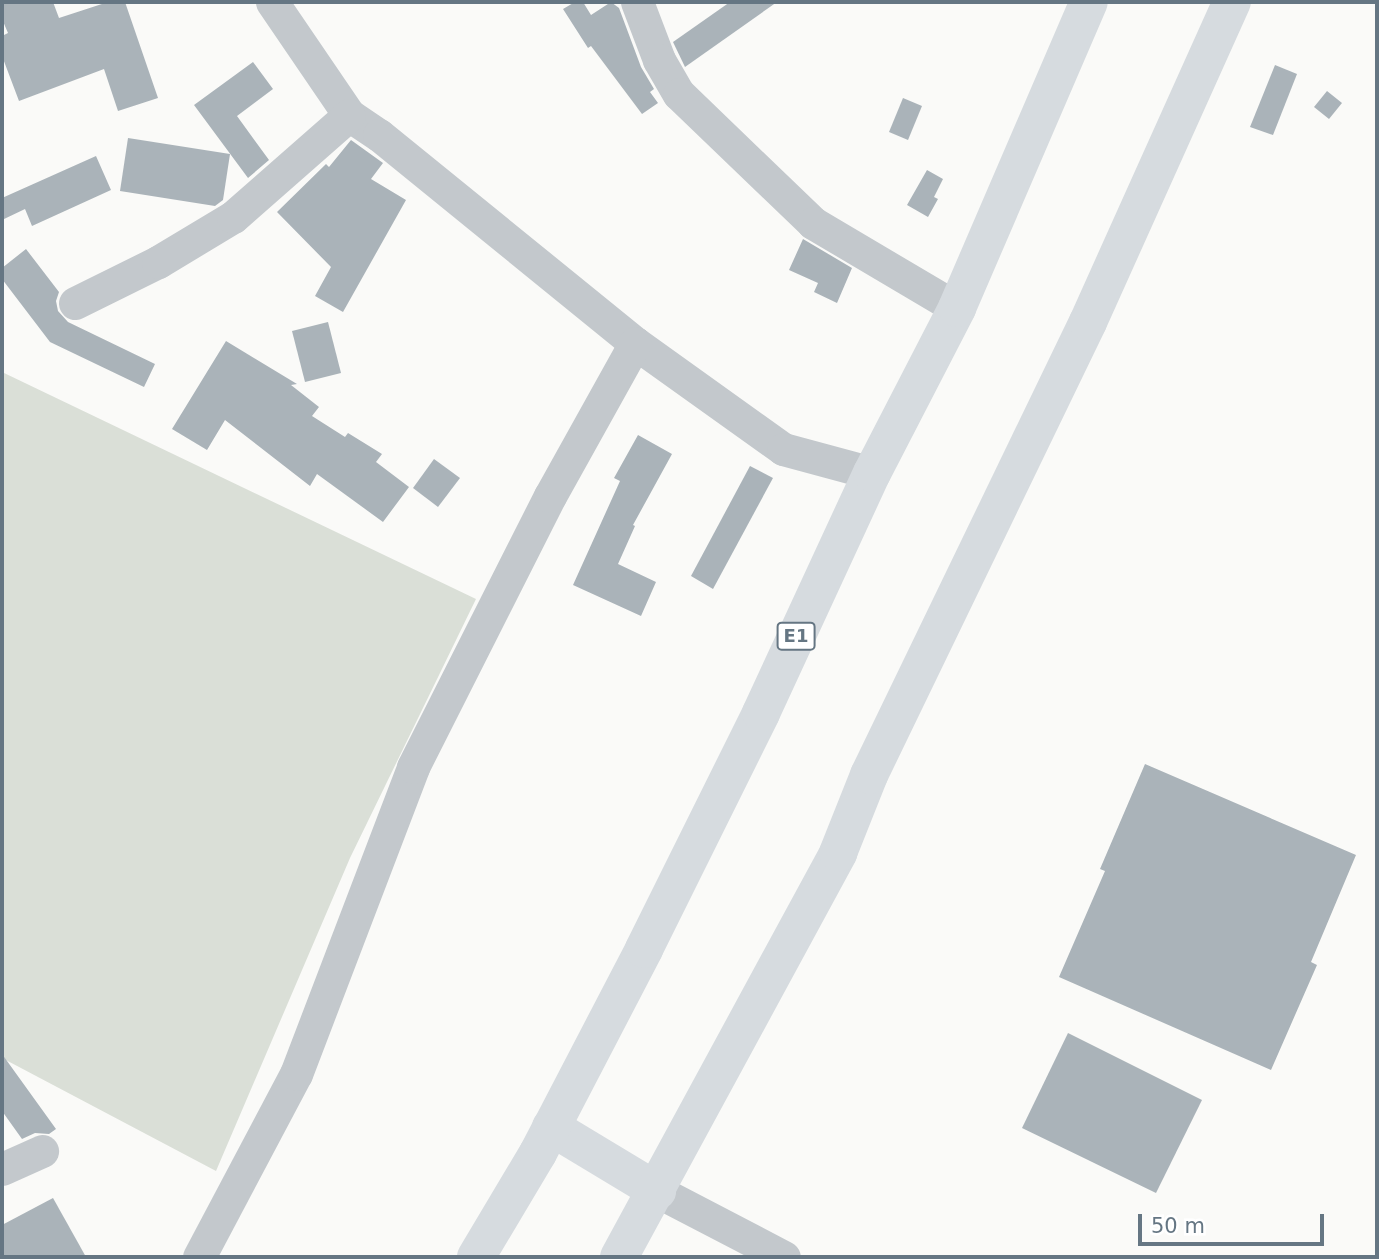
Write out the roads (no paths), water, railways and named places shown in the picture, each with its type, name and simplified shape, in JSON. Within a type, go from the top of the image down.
[{"type":"highway","name":"E1","points":[[476,1257],[551,1127],[644,949],[755,725],[872,473],[957,308],[1089,2]]},
{"type":"highway","points":[[619,1257],[838,853],[869,775],[1088,322],[1232,2]]},
{"type":"highway","points":[[551,1127],[657,1191]]},
{"type":"street","points":[[272,2],[349,115],[379,135],[635,343],[783,449],[872,473]]},
{"type":"street","points":[[637,2],[659,61],[679,94],[813,223],[957,308]]},
{"type":"street","points":[[75,303],[158,262],[233,217],[349,115]]},
{"type":"street","points":[[199,1257],[296,1074],[413,767],[550,496],[635,343]]},
{"type":"street","points":[[2,1169],[42,1151]]},
{"type":"street","points":[[657,1191],[784,1257]]}]
